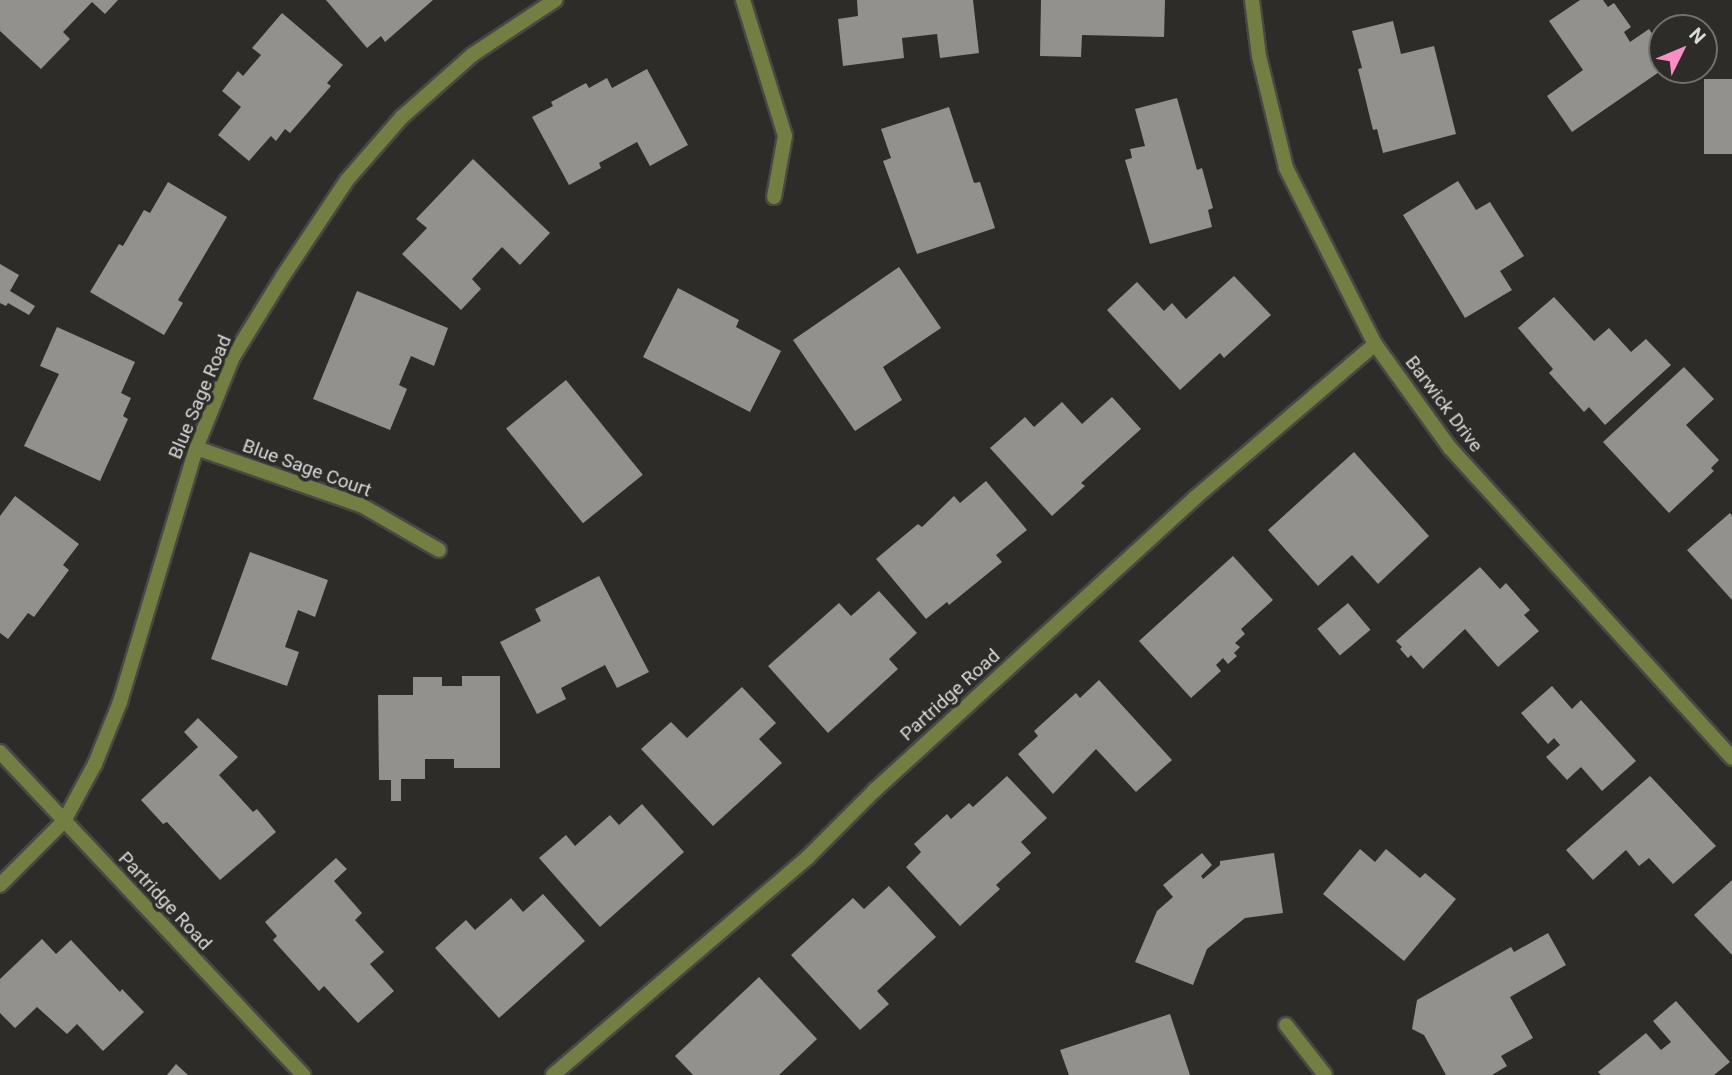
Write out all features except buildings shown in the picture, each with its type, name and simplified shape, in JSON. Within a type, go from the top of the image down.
[{"type":"street","name":"Blue Sage Road","points":[[0,885],[64,821],[96,764],[120,702],[196,448],[233,357],[347,180],[402,117],[472,55],[555,0]]},
{"type":"street","points":[[743,0],[785,136],[774,197]]},
{"type":"street","name":"Barwick Drive","points":[[1252,0],[1259,56],[1286,169],[1375,344],[1450,447],[1732,758]]},
{"type":"street","name":"Partridge Road","points":[[553,1075],[808,857],[875,790],[1196,497],[1375,344]]},
{"type":"street","name":"Blue Sage Court","points":[[196,448],[361,505],[439,550]]},
{"type":"street","name":"Partridge Road","points":[[0,752],[303,1075]]},
{"type":"street","points":[[1286,1024],[1325,1075]]}]
